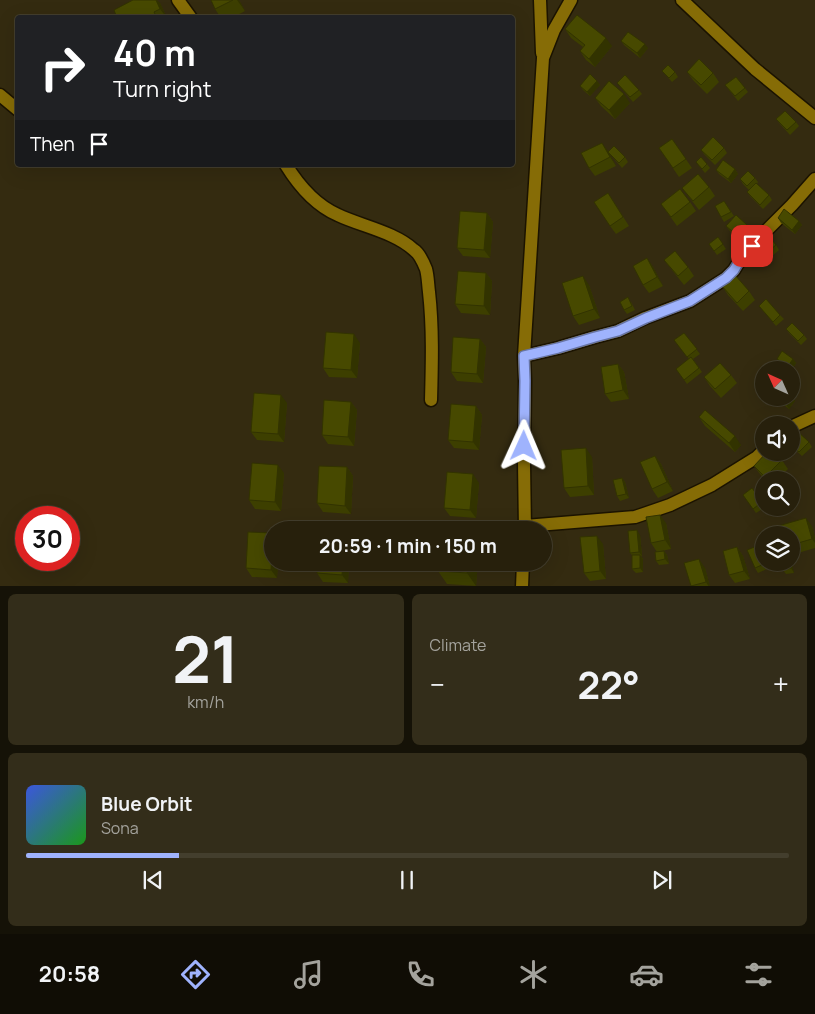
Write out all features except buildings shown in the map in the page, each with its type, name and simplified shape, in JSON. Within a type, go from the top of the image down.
[{"type":"street","points":[[178,0],[189,15]]},
{"type":"street","points":[[525,521],[525,320],[543,58],[540,0]]},
{"type":"street","points":[[543,58],[554,30],[571,0]]},
{"type":"street","points":[[682,0],[755,69],[815,118]]},
{"type":"street","points":[[0,95],[15,108]]},
{"type":"street","points":[[287,167],[313,200],[337,215],[382,232],[416,250],[426,269],[430,303],[431,400]]},
{"type":"street","points":[[524,356],[618,331],[690,301],[726,278],[752,246],[815,179]]},
{"type":"street","points":[[800,424],[813,420]]},
{"type":"street","points":[[552,525],[635,517],[670,505],[712,485],[755,458]]},
{"type":"street","points":[[522,586],[523,571]]},
{"type":"route","points":[[524,446],[524,356],[618,331],[690,301],[726,278],[752,246]]}]
